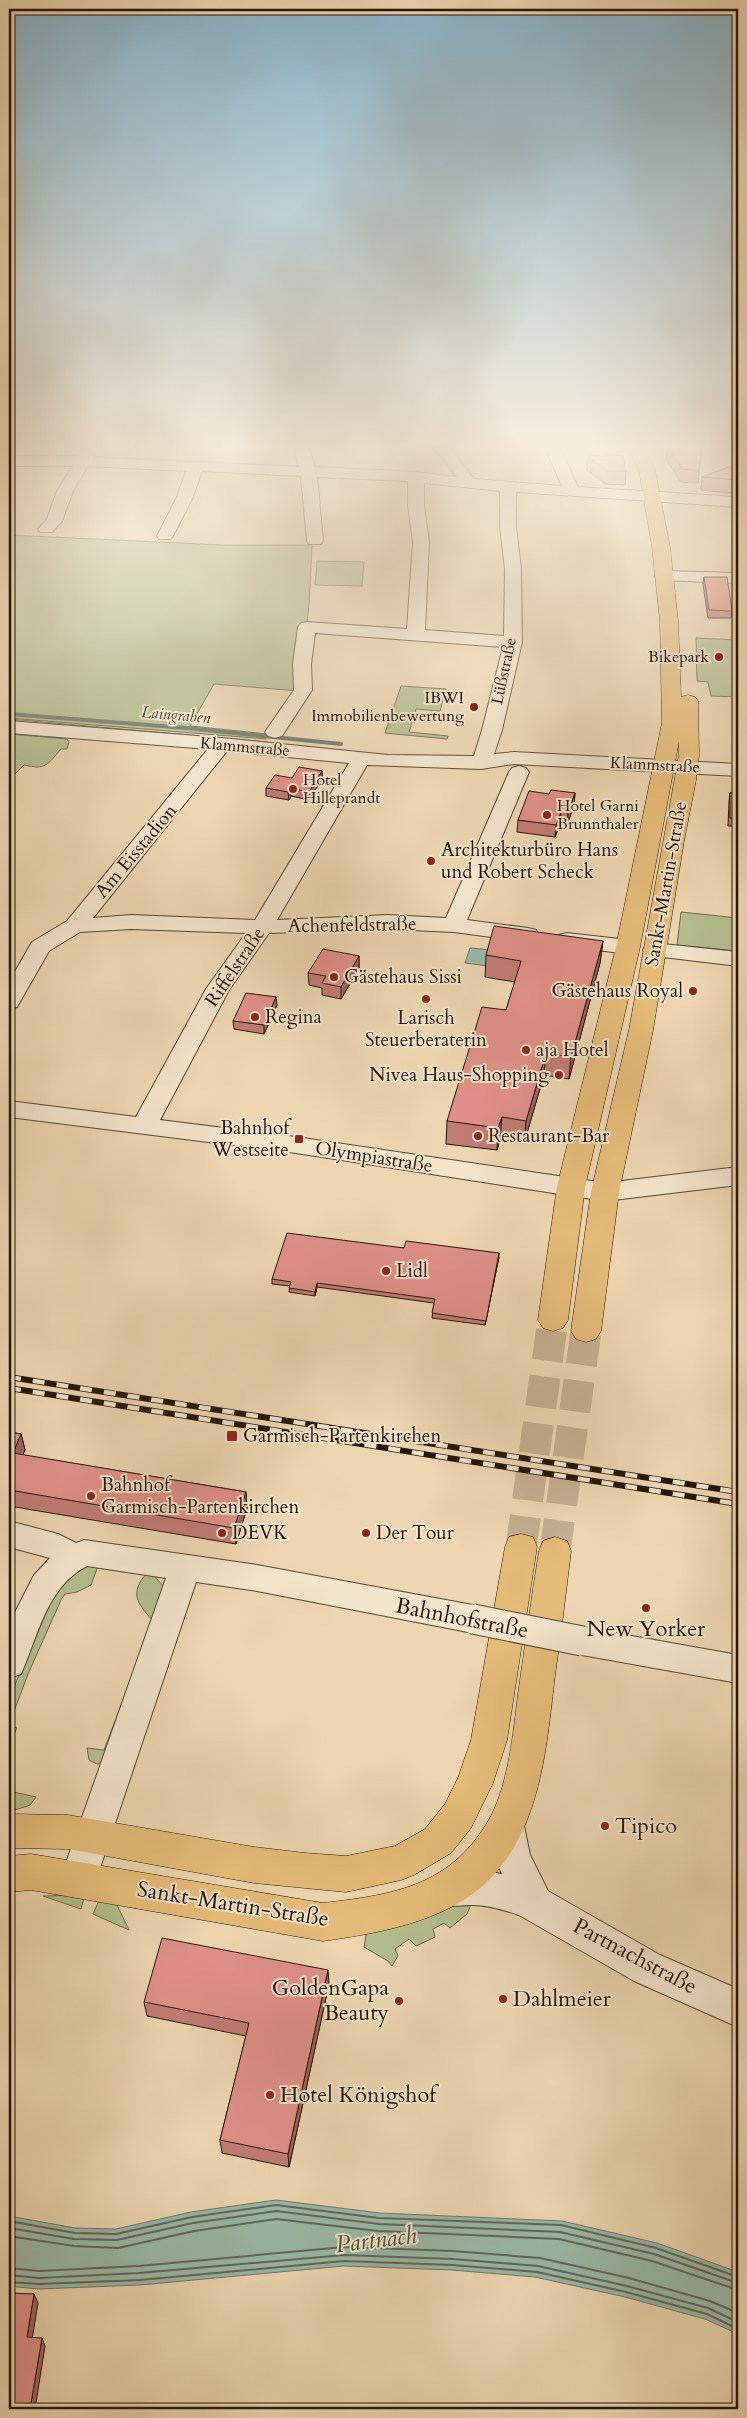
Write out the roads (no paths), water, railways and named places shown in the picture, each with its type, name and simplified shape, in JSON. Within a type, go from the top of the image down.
[{"type":"main road","name":"Sankt-Martin-Straße","points":[[586,1330],[605,1192],[641,1030],[687,773],[687,633],[672,576],[670,558]]},
{"type":"main road","name":"Sankt-Martin-Straße","points":[[553,1320],[570,1187],[628,947],[672,723],[673,703],[669,621],[672,576]]},
{"type":"main road","points":[[9,1831],[68,1832],[93,1835],[254,1865],[346,1874],[401,1862],[438,1841],[458,1816],[475,1783],[489,1740],[521,1546]]},
{"type":"main road","name":"Sankt-Martin-Straße","points":[[9,1874],[31,1872],[323,1922],[360,1918],[406,1905],[445,1890],[474,1870],[492,1848],[506,1826],[528,1746],[555,1551]]},
{"type":"street","points":[[416,636],[420,558]]},
{"type":"street","name":"Lüßstraße","points":[[482,763],[513,642],[512,558]]},
{"type":"street","points":[[672,576],[738,578]]},
{"type":"street","points":[[275,732],[303,690],[302,664],[307,627],[513,642]]},
{"type":"street","name":"Klammstraße","points":[[9,726],[222,744],[361,759],[482,763],[514,758],[662,772]]},
{"type":"street","name":"Am Eisstadion","points":[[9,1002],[40,947],[75,926],[136,850],[162,822],[222,744]]},
{"type":"street","name":"Riffelstraße","points":[[144,1126],[218,989],[262,927],[361,759]]},
{"type":"street","name":"Klammstraße","points":[[482,763],[519,772],[687,773],[738,770]]},
{"type":"street","points":[[454,925],[482,854],[496,832],[519,772]]},
{"type":"street","name":"Klammstraße","points":[[687,773],[738,781]]},
{"type":"street","name":"Achenfeldstraße","points":[[75,926],[131,922],[262,927],[383,922],[454,925],[628,947]]},
{"type":"street","points":[[654,950],[738,959]]},
{"type":"street","name":"Olympiastraße","points":[[9,1109],[296,1145],[605,1192],[676,1186],[738,1176]]},
{"type":"street","points":[[9,1534],[58,1547],[72,1557],[58,1567],[44,1583],[9,1662]]},
{"type":"street","name":"Bahnhofstraße","points":[[72,1557],[84,1553],[257,1578],[738,1669]]},
{"type":"street","points":[[78,1880],[186,1567]]},
{"type":"street","points":[[506,1826],[513,1858],[534,1901]]},
{"type":"street","name":"Partnachstraße","points":[[445,1890],[462,1886],[492,1890],[534,1901],[647,1968],[738,2008]]},
{"type":"water","points":[[470,948],[492,950],[488,966],[465,963]]},
{"type":"water","name":"Partnach","points":[[276,2200],[380,2213],[562,2221],[657,2243],[738,2272],[738,2334],[705,2319],[625,2297],[535,2277],[452,2270],[344,2266],[140,2285],[38,2289],[9,2286],[9,2216],[75,2228],[116,2229],[191,2212]]},
{"type":"waterway","name":"Laingraben","points":[[9,714],[186,728],[341,744]]},
{"type":"tunnel","points":[[521,1547],[553,1320]]},
{"type":"tunnel","points":[[555,1551],[586,1331]]},
{"type":"railway","points":[[9,1377],[738,1492]]},
{"type":"railway","points":[[9,1388],[738,1504]]},
{"type":"place","name":"Bikepark","points":[[719,657]]},
{"type":"place","name":"IBWI Immobilienbewertung","points":[[474,707]]},
{"type":"place","name":"Hotel Hilleprandt","points":[[293,789]]},
{"type":"place","name":"Hotel Garni Brunnthaler","points":[[547,815]]},
{"type":"place","name":"Architekturbüro Hans und Robert Scheck","points":[[431,861]]},
{"type":"place","name":"Gästehaus Sissi","points":[[334,977]]},
{"type":"place","name":"Gästehaus Royal","points":[[693,991]]},
{"type":"place","name":"Larisch Steuerberaterin","points":[[426,999]]},
{"type":"place","name":"Regina","points":[[255,1017]]},
{"type":"place","name":"aja Hotel","points":[[526,1050]]},
{"type":"place","name":"Nivea Haus-Shopping","points":[[559,1075]]},
{"type":"place","name":"Restaurant-Bar","points":[[478,1136]]},
{"type":"place","name":"Bahnhof Westseite","points":[[299,1139]]},
{"type":"place","name":"Lidl","points":[[386,1271]]},
{"type":"place","name":"Garmisch-Partenkirchen","points":[[232,1436]]},
{"type":"place","name":"Bahnhof Garmisch-Partenkirchen","points":[[91,1496]]},
{"type":"place","name":"DEVK","points":[[222,1533]]},
{"type":"place","name":"Der Tour","points":[[366,1533]]},
{"type":"place","name":"New Yorker","points":[[646,1608]]},
{"type":"place","name":"Tipico","points":[[605,1826]]},
{"type":"place","name":"Dahlmeier","points":[[503,1999]]},
{"type":"place","name":"GoldenGapa Beauty","points":[[399,2001]]},
{"type":"place","name":"Hotel Königshof","points":[[270,2095]]}]
